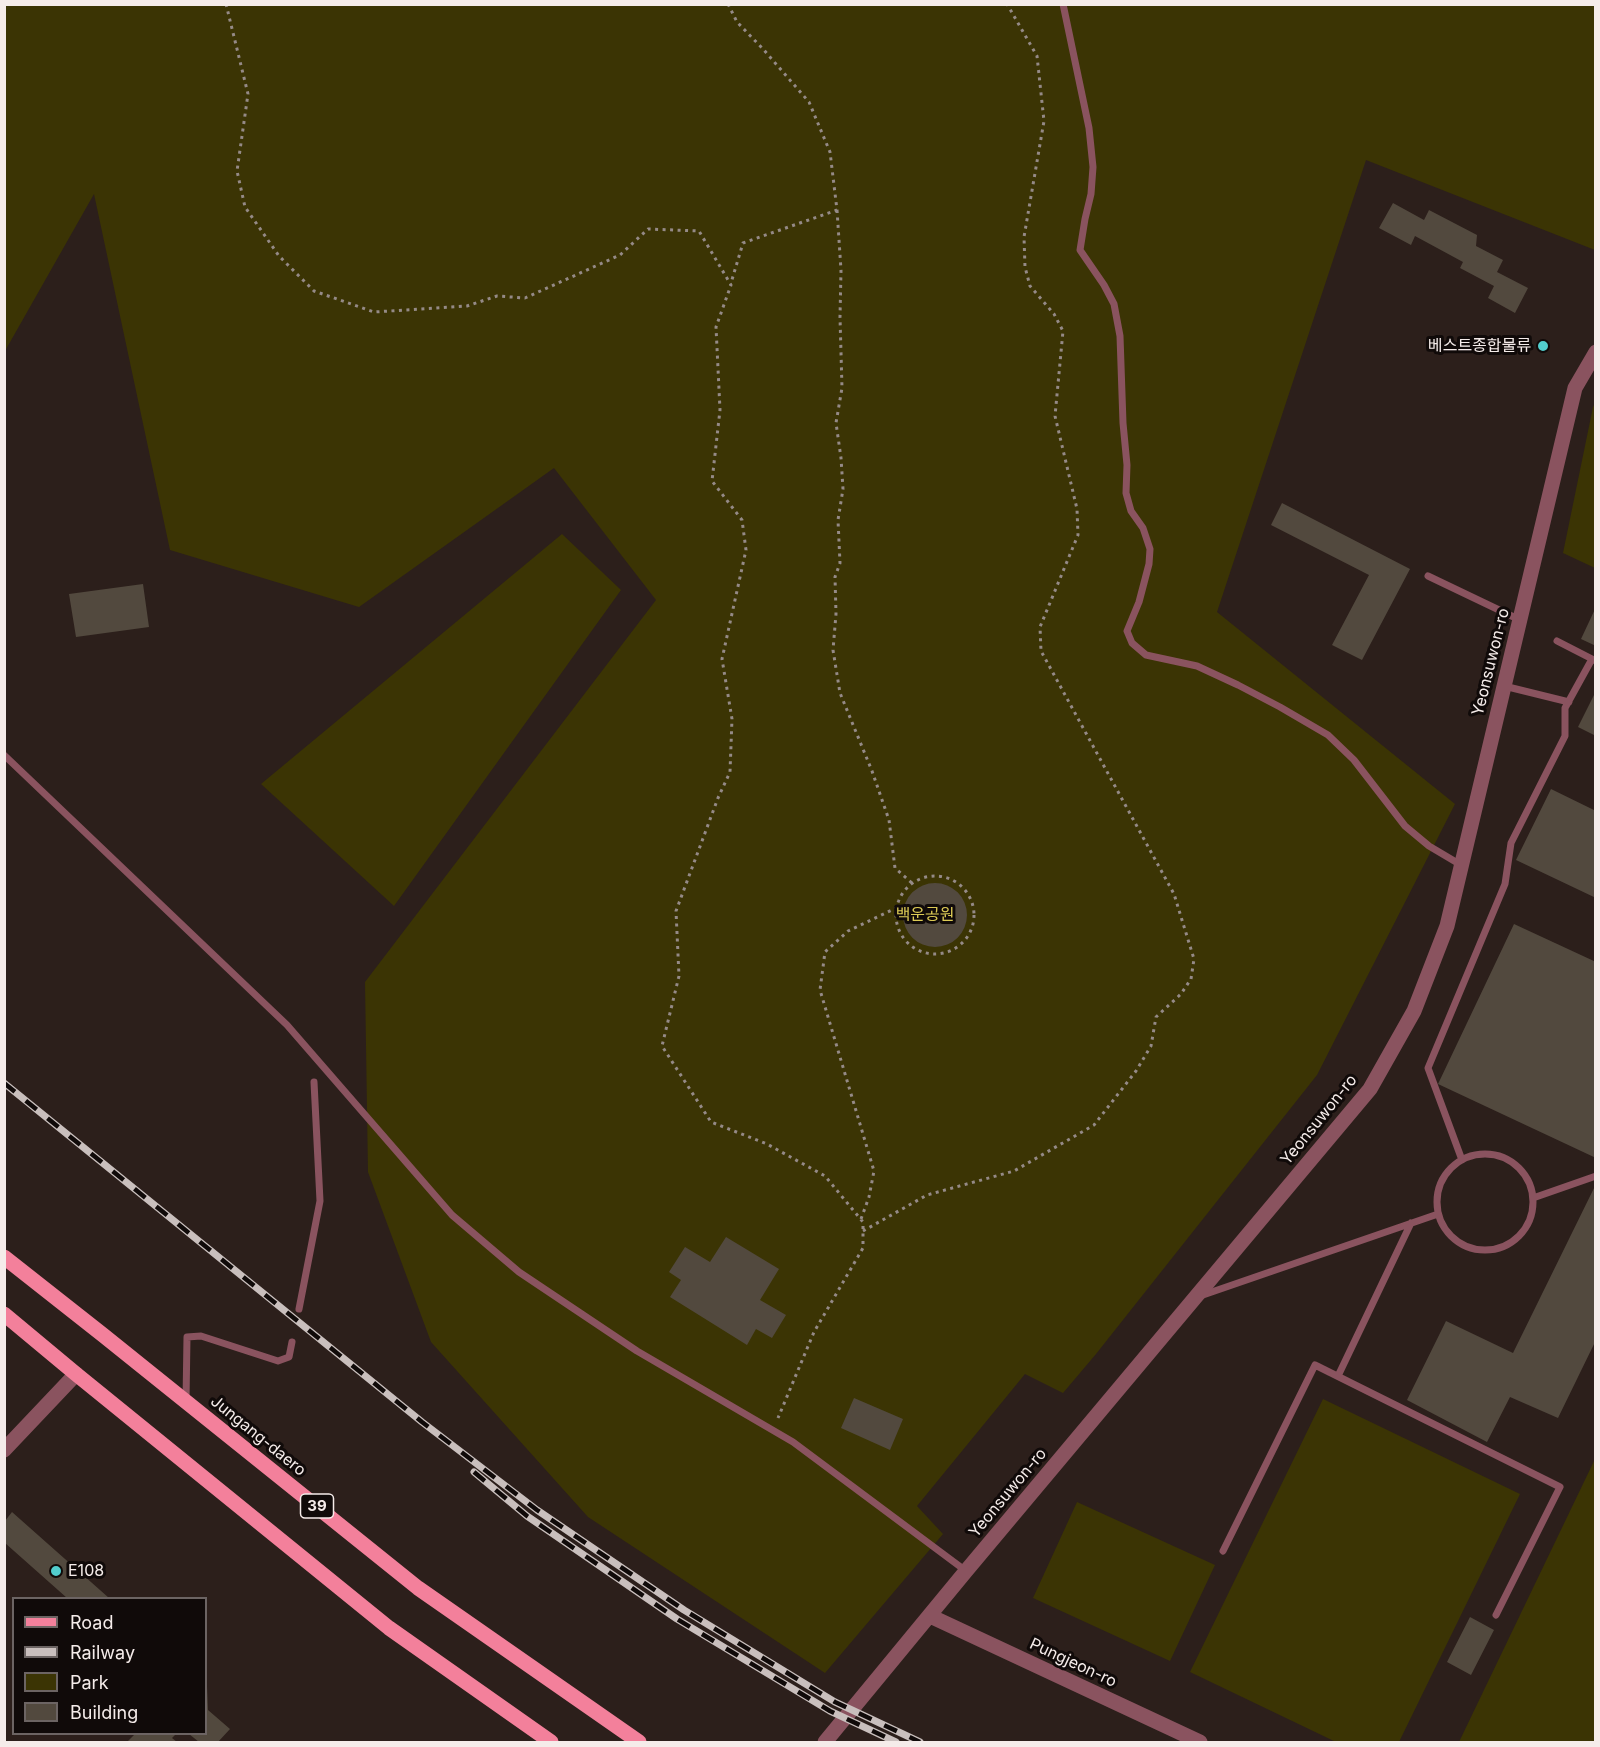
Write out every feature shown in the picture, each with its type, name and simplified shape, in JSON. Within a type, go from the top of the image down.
[{"type":"main road","name":"Jungang-daero","points":[[4,1257],[418,1588],[639,1743]]},
{"type":"main road","points":[[4,1314],[389,1628],[551,1743]]},
{"type":"main road","points":[[526,1725],[541,1743]]},
{"type":"street","name":"Yeonsuwon-ro","points":[[825,1743],[1370,1089],[1414,1011],[1447,926],[1575,388],[1596,352]]},
{"type":"street","points":[[4,1450],[76,1374]]},
{"type":"street","name":"Pungjeon-ro","points":[[930,1616],[1200,1743]]},
{"type":"lane","points":[[1063,4],[1089,128],[1093,167],[1091,194],[1080,250],[1114,304],[1120,336],[1127,465],[1126,493],[1131,510],[1143,528],[1150,549],[1149,564],[1139,602],[1127,632],[1132,643],[1146,656],[1197,666],[1238,685],[1328,735],[1354,760],[1405,826],[1429,846],[1461,865]]},
{"type":"lane","points":[[1428,576],[1520,620]]},
{"type":"lane","points":[[1462,1160],[1428,1068],[1505,884],[1511,843],[1565,736],[1565,708],[1594,660],[1557,641]]},
{"type":"lane","points":[[1504,686],[1569,702]]},
{"type":"lane","points":[[4,754],[287,1025],[452,1215],[519,1272],[637,1351],[793,1442],[966,1571]]},
{"type":"lane","points":[[299,1309],[320,1201],[314,1082]]},
{"type":"lane","points":[[1477,1155],[1493,1155],[1508,1160],[1521,1170],[1529,1183],[1533,1198],[1532,1214],[1525,1229],[1515,1240],[1501,1248],[1485,1251],[1469,1248],[1455,1240],[1444,1229],[1438,1214],[1437,1198],[1441,1183],[1449,1170],[1462,1160],[1477,1155]]},
{"type":"lane","points":[[1533,1198],[1596,1176]]},
{"type":"lane","points":[[1195,1298],[1438,1214]]},
{"type":"lane","points":[[1338,1376],[1412,1224]]},
{"type":"lane","points":[[186,1401],[187,1337],[201,1335],[278,1360],[289,1357],[292,1342]]},
{"type":"lane","points":[[1222,1551],[1315,1365],[1560,1487],[1496,1615]]},
{"type":"path","points":[[226,4],[248,94],[237,171],[245,207],[279,256],[314,291],[374,312],[467,306],[497,296],[525,298],[620,255],[648,229],[699,231],[731,285]]},
{"type":"path","points":[[728,4],[737,22],[809,102],[830,152],[841,270],[842,388],[836,423],[843,489],[839,501],[840,563],[835,577],[836,615],[832,650],[840,693],[889,820],[895,868],[912,883]]},
{"type":"path","points":[[863,1231],[927,1195],[1014,1171],[1094,1125],[1136,1071],[1151,1046],[1156,1017],[1181,994],[1191,979],[1194,959],[1174,894],[1041,651],[1040,627],[1078,535],[1077,509],[1055,416],[1063,331],[1054,314],[1030,286],[1025,267],[1024,237],[1044,122],[1037,56],[1007,4]]},
{"type":"path","points":[[773,1431],[814,1332],[863,1248],[863,1222],[825,1176],[767,1144],[711,1122],[662,1046],[679,976],[676,911],[730,772],[732,719],[722,659],[746,550],[742,520],[712,481],[720,410],[716,327],[743,243],[837,210]]},
{"type":"path","points":[[940,876],[953,880],[971,899],[974,912],[973,925],[968,937],[958,946],[946,952],[933,954],[920,951],[909,944],[901,934],[896,922],[896,908],[899,899],[912,883],[927,877],[940,876]]},
{"type":"path","points":[[861,1219],[869,1197],[874,1171],[820,990],[825,952],[848,931],[896,908]]},
{"type":"green space","name":"백운공원","points":[[5,5],[1595,5],[1595,250],[1366,160],[1217,612],[1455,804],[1317,1075],[1063,1393],[1025,1374],[917,1506],[943,1534],[825,1673],[588,1517],[431,1342],[368,1172],[365,982],[656,600],[554,468],[359,607],[170,550],[94,194],[5,351]]},
{"type":"green space","points":[[1595,403],[1595,568],[1563,553]]},
{"type":"green space","points":[[562,534],[621,590],[394,906],[261,784]]},
{"type":"green space","points":[[1323,1399],[1520,1494],[1399,1742],[1336,1742],[1190,1672]]},
{"type":"green space","points":[[1595,1459],[1595,1742],[1459,1742]]},
{"type":"green space","points":[[1077,1502],[1215,1565],[1170,1661],[1033,1598]]},
{"type":"building","points":[[1393,203],[1424,220],[1429,210],[1477,235],[1476,246],[1503,260],[1497,272],[1528,288],[1515,313],[1488,298],[1494,286],[1460,268],[1463,262],[1415,236],[1411,245],[1379,228]]},
{"type":"building","points":[[1282,503],[1410,569],[1362,660],[1332,645],[1369,575],[1271,525]]},
{"type":"building","points":[[143,584],[149,627],[76,637],[69,594]]},
{"type":"building","points":[[1596,607],[1596,646],[1581,639]]},
{"type":"building","points":[[1596,691],[1596,736],[1578,727]]},
{"type":"building","points":[[1551,789],[1596,811],[1596,898],[1516,860]]},
{"type":"building","points":[[935,883],[953,889],[961,897],[967,915],[961,933],[953,941],[935,947],[917,941],[909,933],[903,915],[909,897],[917,889]]},
{"type":"building","points":[[1514,924],[1596,962],[1596,1158],[1438,1084]]},
{"type":"building","points":[[1596,1184],[1596,1340],[1558,1418],[1510,1397],[1487,1442],[1407,1400],[1446,1321],[1513,1353]]},
{"type":"building","points":[[726,1237],[779,1269],[760,1300],[786,1315],[772,1338],[756,1329],[747,1345],[670,1297],[681,1280],[669,1272],[685,1247],[710,1262]]},
{"type":"building","points":[[854,1398],[903,1419],[890,1450],[841,1428]]},
{"type":"building","name":"E108","points":[[12,1512],[108,1597],[66,1597],[5,1543],[5,1521]]},
{"type":"building","points":[[1470,1617],[1494,1630],[1471,1675],[1447,1662]]},
{"type":"building","points":[[207,1686],[208,1710],[230,1729],[218,1742],[199,1742],[190,1735],[207,1735]]},
{"type":"building","points":[[134,1735],[175,1735],[172,1738],[177,1742],[127,1742]]},
{"type":"railway","points":[[4,1083],[422,1422],[537,1510],[684,1610],[835,1702],[920,1742]]},
{"type":"railway","points":[[474,1472],[527,1516],[677,1619],[830,1711],[896,1742]]},
{"type":"place","name":"베스트종합물류","points":[[1543,346]]},
{"type":"place","name":"E108","points":[[56,1571]]}]
